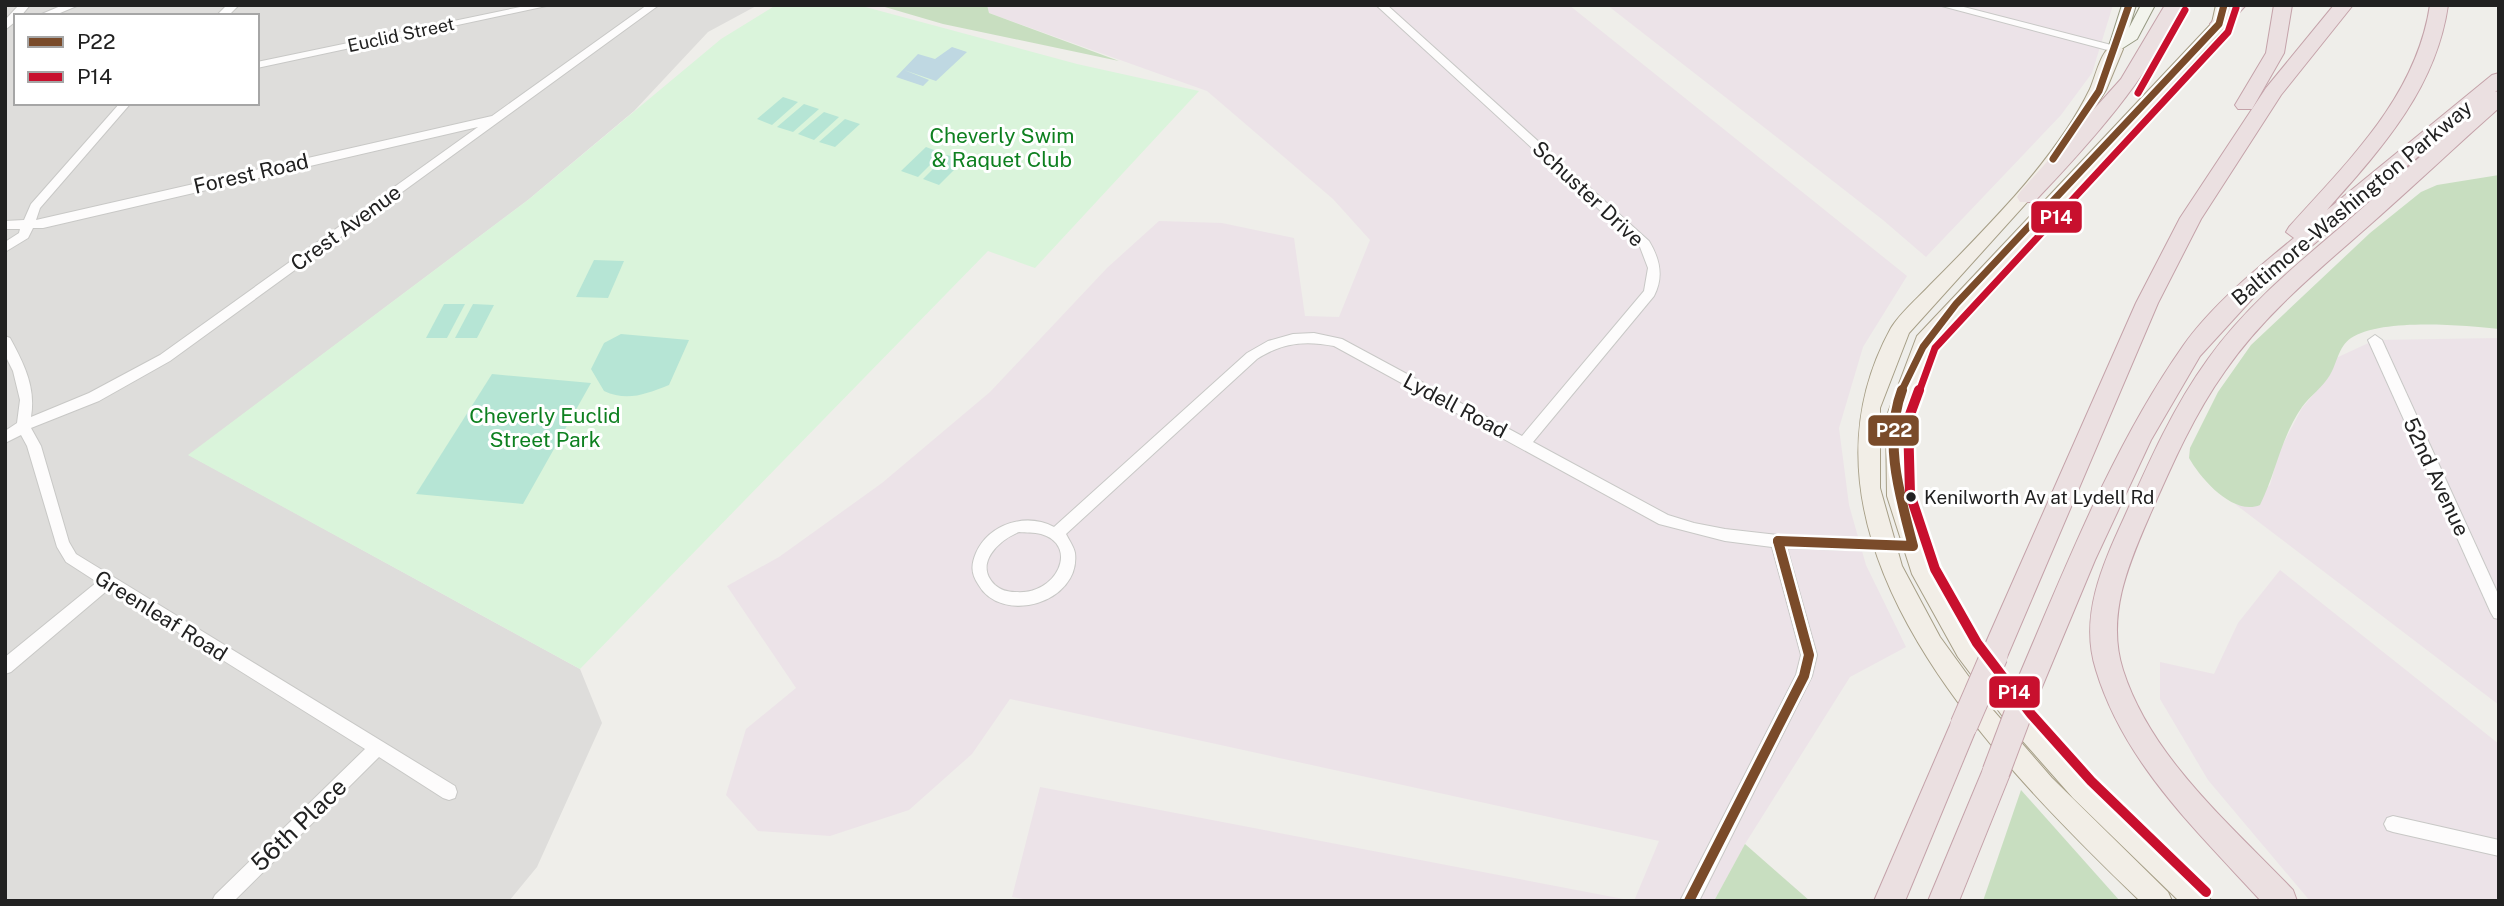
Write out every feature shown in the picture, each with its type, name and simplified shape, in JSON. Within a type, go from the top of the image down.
[{"type":"highway","points":[[2026,197],[2120,96],[2153,47],[2174,5]]},
{"type":"highway","points":[[2220,24],[2237,5]]},
{"type":"highway","points":[[2204,195],[2225,137],[2269,67],[2281,29],[2283,5]]},
{"type":"highway","points":[[1889,901],[2147,303],[2204,195],[2273,92],[2344,5]]},
{"type":"highway","points":[[2256,281],[2413,90],[2435,42],[2439,5]]},
{"type":"highway","name":"Baltimore-Washington Parkway","points":[[1943,901],[2082,559],[2157,406],[2202,338],[2256,281],[2499,79]]},
{"type":"highway","points":[[2281,901],[2198,808],[2138,732],[2117,691],[2105,653],[2102,620],[2105,597],[2113,571],[2171,444],[2194,401],[2231,346],[2296,279],[2499,97]]},
{"type":"main road","points":[[2129,5],[2094,100],[2026,197],[1929,297],[1900,330],[1886,354],[1872,391],[1867,461],[1883,545],[1890,564],[1933,643],[2004,742],[2080,827],[2159,901]]},
{"type":"main road","points":[[2115,49],[2132,36],[2148,5]]},
{"type":"main road","points":[[2198,901],[2080,788],[2003,702],[1954,631],[1913,547],[1895,480],[1893,431],[1909,366],[1924,341],[2220,24],[2224,5]]},
{"type":"street","points":[[59,11],[74,5]]},
{"type":"street","name":"Euclid Street","points":[[259,65],[546,5]]},
{"type":"street","name":"Crest Avenue","points":[[5,438],[23,426],[94,397],[165,358],[654,5]]},
{"type":"street","name":"Schuster Drive","points":[[1381,5],[1645,244],[1651,254],[1654,281],[1650,293],[1524,444]]},
{"type":"street","points":[[1943,5],[2115,49]]},
{"type":"street","points":[[5,248],[24,234],[35,207],[124,105]]},
{"type":"street","name":"Forest Road","points":[[5,225],[29,225],[497,119]]},
{"type":"street","points":[[434,133],[449,141],[445,157]]},
{"type":"street","name":"Lydell Road","points":[[1056,534],[1252,356],[1270,343],[1287,338],[1311,337],[1336,342],[1664,520],[1698,531],[1778,541],[1913,547]]},
{"type":"street","name":"52nd Avenue","points":[[2375,340],[2499,613]]},
{"type":"street","name":"Greenleaf Road","points":[[5,341],[20,371],[27,400],[23,426],[34,446],[62,543],[71,558],[449,792]]},
{"type":"street","name":"Crest Avenue","points":[[5,424],[23,426]]},
{"type":"street","points":[[1019,526],[1045,528],[1056,534],[1064,541],[1070,562],[1067,573],[1049,592],[1023,600],[1009,599],[988,588],[981,578],[981,556],[995,537],[1019,526]]},
{"type":"street","points":[[1689,901],[1804,676],[1809,655],[1778,541]]},
{"type":"street","points":[[5,667],[107,582]]},
{"type":"street","name":"56th Place","points":[[221,901],[376,749]]},
{"type":"street","points":[[2393,824],[2499,848]]},
{"type":"shaded area","points":[[5,5],[758,5],[708,32],[634,111],[528,200],[189,455],[580,669],[602,723],[537,867],[509,901],[5,901]]},
{"type":"shaded area","points":[[987,5],[1569,5],[1907,276],[1863,347],[1839,428],[1849,505],[1866,565],[1906,647],[1850,677],[1745,844],[1714,901],[1634,901],[1659,841],[1010,699],[972,754],[909,810],[830,836],[758,831],[726,795],[746,729],[796,688],[727,586],[779,557],[882,483],[990,392],[1107,268],[1159,221],[1222,223],[1294,238],[1305,316],[1339,317],[1370,240],[1333,199],[1207,91],[989,13]]},
{"type":"shaded area","points":[[1607,5],[2113,5],[2092,73],[2061,115],[1926,257],[1883,220]]},
{"type":"shaded area","points":[[2499,338],[2499,705],[2235,504],[2247,507],[2270,485],[2279,452],[2302,408],[2330,375],[2336,358],[2375,340]]},
{"type":"shaded area","points":[[2280,570],[2499,744],[2499,901],[2310,901],[2208,780],[2160,699],[2160,662],[2214,674],[2238,623]]},
{"type":"shaded area","points":[[1040,787],[1634,901],[1034,901],[1012,897]]},
{"type":"green space","name":"Cheverly Euclid Street Park","points":[[776,5],[858,5],[1077,64],[1199,91],[1035,268],[988,251],[580,669],[188,455],[528,200],[721,39]]},
{"type":"green space","points":[[878,5],[987,5],[989,13],[1119,61],[943,24]]},
{"type":"green space","points":[[783,97],[798,102],[772,125],[757,119]]},
{"type":"green space","points":[[804,104],[819,109],[793,132],[777,127]]},
{"type":"green space","points":[[824,112],[839,117],[814,140],[798,134]]},
{"type":"green space","points":[[845,119],[860,124],[835,147],[819,142]]},
{"type":"green space","points":[[926,147],[942,153],[918,177],[901,171]]},
{"type":"green space","points":[[947,155],[964,160],[939,185],[923,179]]},
{"type":"green space","points":[[2499,175],[2499,329],[2402,325],[2364,332],[2351,338],[2343,346],[2327,379],[2305,403],[2295,419],[2260,505],[2239,505],[2210,485],[2189,458],[2190,448],[2218,392],[2251,345],[2370,233],[2421,192],[2437,185]]},
{"type":"green space","points":[[594,260],[624,261],[608,298],[576,297]]},
{"type":"green space","points":[[444,304],[465,304],[447,338],[426,338]]},
{"type":"green space","points":[[473,304],[494,305],[477,338],[455,338]]},
{"type":"green space","points":[[621,334],[689,340],[669,385],[629,396],[604,391],[591,369],[604,343]]},
{"type":"green space","points":[[492,374],[591,383],[523,504],[416,494]]},
{"type":"green space","points":[[2021,790],[2120,901],[1983,901]]},
{"type":"green space","points":[[1745,844],[1810,901],[1714,901]]},
{"type":"water","points":[[952,47],[967,52],[936,81],[904,70],[929,80],[923,86],[896,77],[918,54],[935,59]]},
{"type":"transit line","name":"P22","points":[[2053,159],[2099,91],[2129,5]]},
{"type":"transit line","name":"P22","points":[[1778,541],[1913,546],[1896,470],[1893,432],[1900,394],[1923,347],[1938,325],[1974,284],[2219,24],[2224,5]]},
{"type":"transit line","name":"P14","points":[[2206,892],[2091,781],[2031,714],[1977,643],[1935,569],[1910,494],[1908,420],[1935,348],[2228,32],[2236,8]]},
{"type":"transit line","name":"P14","points":[[2138,93],[2164,52],[2185,10]]},
{"type":"transit line","name":"P22","points":[[1689,901],[1804,676],[1809,655],[1778,541]]},
{"type":"place","name":"Kenilworth Av at Lydell Rd","points":[[1911,497]]},
{"type":"park label","name":"Cheverly Swim & Raquet Club","points":[[1002,148]]}]
